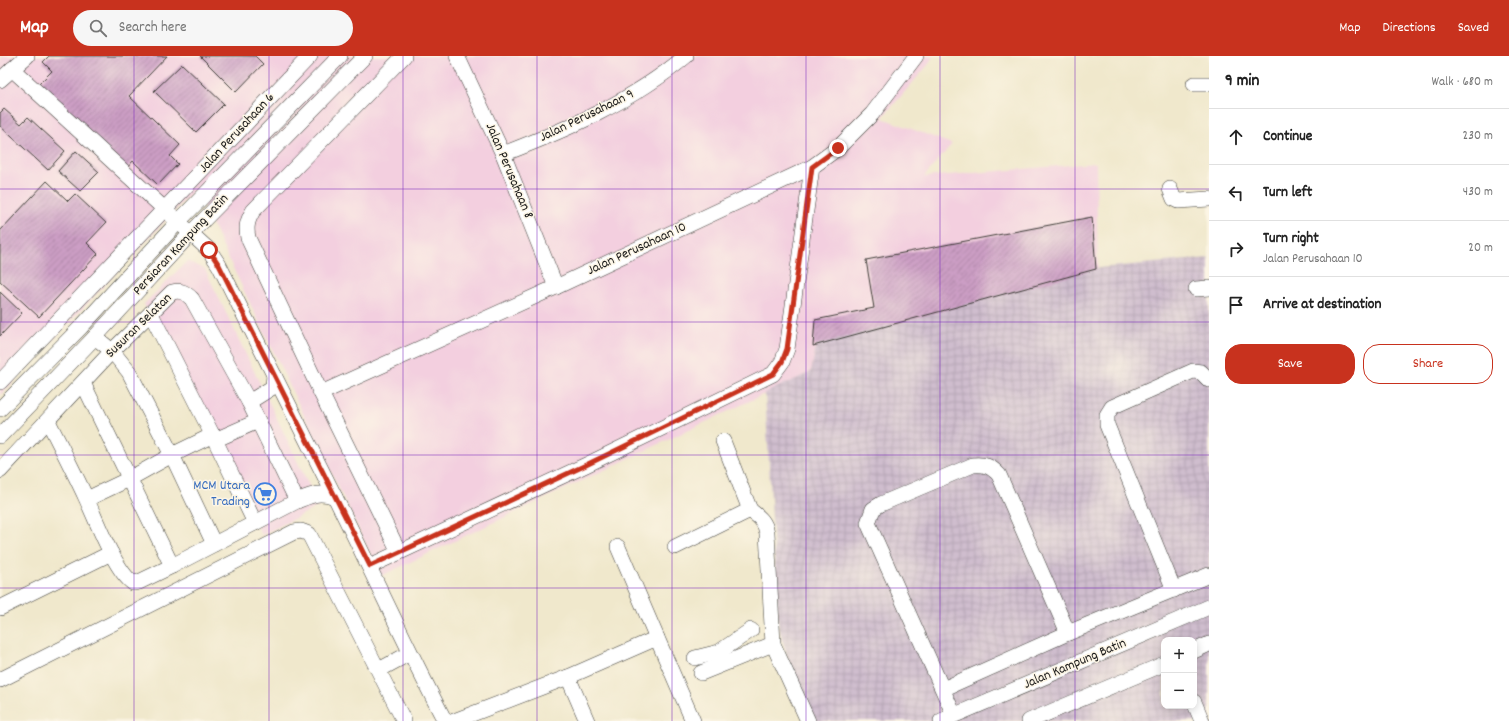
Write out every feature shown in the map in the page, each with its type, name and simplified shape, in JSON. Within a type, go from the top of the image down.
[{"type":"street","points":[[0,80],[27,56]]},
{"type":"street","name":"Jalan Perusahaan 6","points":[[0,382],[310,56]]},
{"type":"street","name":"Persiaran Kampung Batin","points":[[0,409],[80,327],[178,222],[340,56]]},
{"type":"street","name":"Persiaran Kampung Batin","points":[[0,436],[191,233],[365,56]]},
{"type":"street","points":[[399,552],[321,393],[248,238],[246,230],[247,222],[253,211],[404,56]]},
{"type":"street","name":"Jalan Perusahaan 8","points":[[457,56],[503,154],[556,287]]},
{"type":"street","name":"Jalan Perusahaan 9","points":[[503,154],[554,134],[620,102],[667,72],[686,56]]},
{"type":"street","name":"Jalan Perusahaan 10","points":[[321,393],[556,287],[812,167],[838,148],[872,114],[916,56]]},
{"type":"street","points":[[12,69],[209,250],[219,265],[370,566],[410,653],[445,721]]},
{"type":"street","points":[[370,566],[586,465],[773,374],[782,362],[787,349],[812,167]]},
{"type":"street","points":[[1170,189],[1174,199],[1178,201],[1209,199]]},
{"type":"street","name":"Susuran Selatan","points":[[0,471],[112,351],[172,292],[179,291],[185,292],[192,298],[249,402],[297,501]]},
{"type":"street","points":[[151,314],[214,437],[255,523]]},
{"type":"street","points":[[94,337],[112,351],[129,372],[172,455],[214,544]]},
{"type":"street","points":[[1174,590],[1107,425],[1107,416],[1112,407],[1193,371],[1201,372],[1209,380]]},
{"type":"street","points":[[249,402],[273,387],[274,375]]},
{"type":"street","points":[[83,383],[172,566]]},
{"type":"street","points":[[87,499],[129,479],[172,455],[258,420]]},
{"type":"street","points":[[48,421],[87,499],[111,553],[127,579],[133,583],[139,582],[172,566],[297,501],[317,493],[335,497]]},
{"type":"street","points":[[723,441],[750,510],[761,518],[765,524],[767,533],[773,644],[808,721]]},
{"type":"street","points":[[948,718],[943,689],[868,522],[873,509],[881,504],[973,465],[983,464],[989,466],[999,475],[1068,633]]},
{"type":"street","points":[[675,547],[750,510]]},
{"type":"street","points":[[0,680],[294,532],[301,532],[309,534],[404,721]]},
{"type":"street","points":[[618,547],[692,721]]},
{"type":"street","points":[[0,608],[111,553]]},
{"type":"street","points":[[943,689],[1068,633],[1209,575]]},
{"type":"street","name":"Jalan Kampung Batin","points":[[948,718],[1165,634],[1209,607]]},
{"type":"street","points":[[701,673],[751,630]]},
{"type":"street","points":[[454,721],[483,716],[568,676],[658,638]]},
{"type":"street","points":[[695,658],[720,658],[773,644]]},
{"type":"street","points":[[1197,650],[1209,644]]},
{"type":"street","points":[[379,670],[410,653]]},
{"type":"street","points":[[1029,721],[1161,665]]},
{"type":"street","points":[[568,676],[587,721]]},
{"type":"street","points":[[1197,709],[1202,721]]},
{"type":"shaded area","points":[[4,56],[933,56],[928,65],[882,118],[952,144],[924,177],[1096,163],[1098,268],[817,342],[811,372],[381,576],[195,189],[0,396],[0,60]]},
{"type":"shaded area","points":[[1209,258],[1209,721],[815,721],[788,660],[778,624],[765,393],[811,372],[817,342],[1098,268]]},
{"type":"shaded area","points":[[187,261],[205,269],[319,506],[262,535],[144,304]]},
{"type":"building","points":[[49,56],[167,56],[129,96],[180,145],[170,156],[178,164],[158,185],[133,161],[126,169],[38,85],[52,71],[43,62]]},
{"type":"building","points":[[200,56],[255,56],[263,64],[236,92]]},
{"type":"building","points":[[182,64],[224,104],[196,132],[154,91]]},
{"type":"building","points":[[4,109],[21,124],[28,117],[65,151],[48,170],[0,126],[0,113]]},
{"type":"building","points":[[76,151],[99,172],[80,191],[58,171]]},
{"type":"building","points":[[47,181],[68,201],[75,194],[106,223],[87,243],[98,254],[39,317],[0,281],[0,231]]},
{"type":"building","points":[[1092,217],[1096,269],[813,346],[815,320],[874,308],[866,260]]},
{"type":"building","points":[[0,292],[22,313],[0,336]]},
{"type":"place","name":"MCM Utara Trading","points":[[265,494]]},
{"type":"route","points":[[209,250],[219,265],[370,566],[586,465],[773,374],[782,362],[787,349],[812,167],[838,148]]}]
